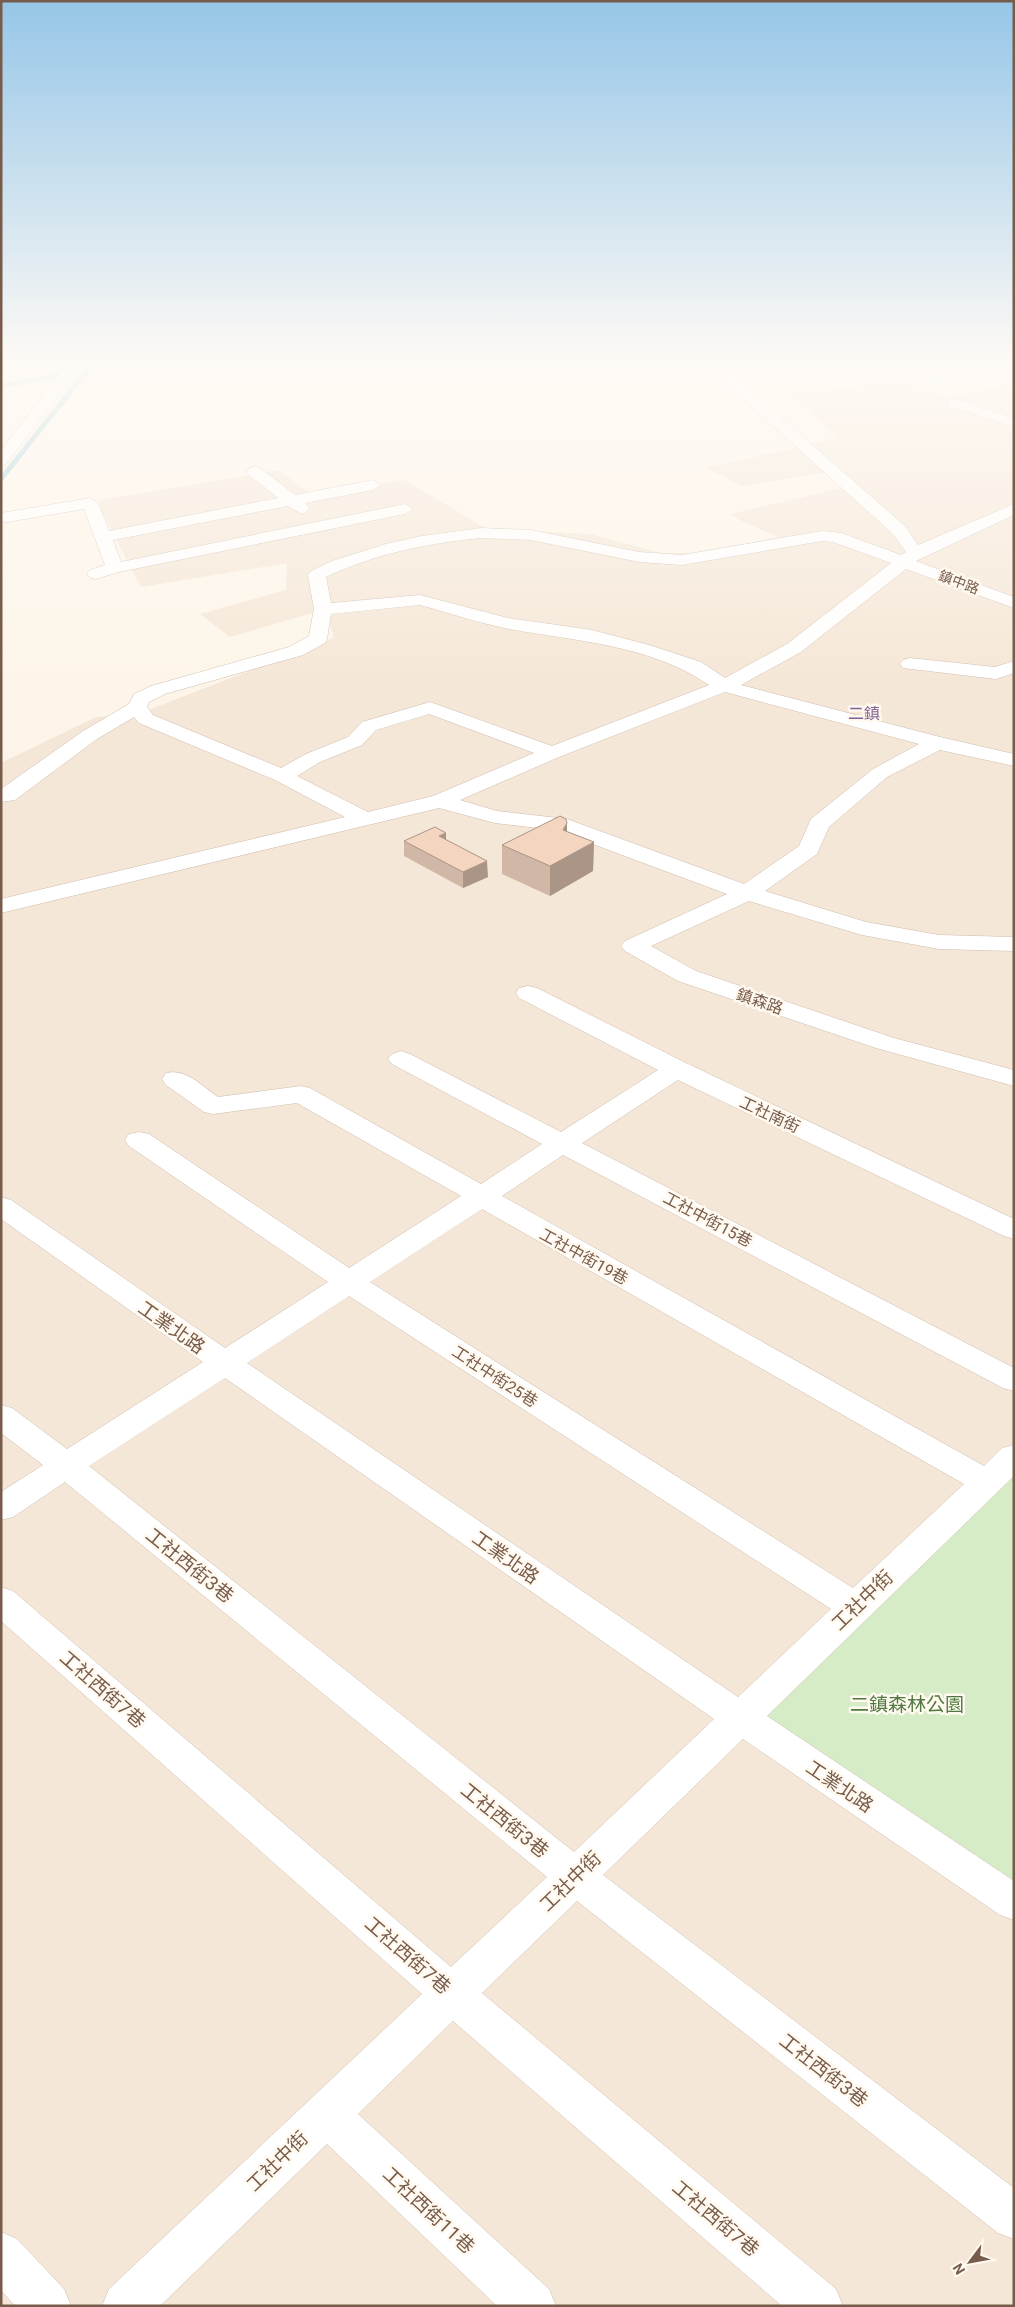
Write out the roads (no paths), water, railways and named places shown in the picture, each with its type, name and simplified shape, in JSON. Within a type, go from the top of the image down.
[{"type":"street","points":[[830,470],[898,530],[909,557]]},
{"type":"street","points":[[254,471],[360,557]]},
{"type":"street","points":[[102,537],[293,502],[373,485]]},
{"type":"street","points":[[257,491],[276,487]]},
{"type":"street","points":[[1,518],[90,503],[115,568]]},
{"type":"street","points":[[96,574],[115,568],[405,509]]},
{"type":"street","points":[[1,906],[440,801],[552,753],[724,686],[794,648],[909,557],[1014,509]]},
{"type":"street","name":"鎮中路","points":[[323,609],[317,575],[337,564],[434,539],[500,532],[530,535],[630,557],[679,561],[822,536],[835,537],[909,557],[1014,603]]},
{"type":"street","points":[[1,796],[7,794],[90,735],[137,707],[141,698],[158,690],[296,650],[318,639],[323,609],[420,600],[507,623],[592,636],[642,649],[694,666],[724,686],[937,743],[1014,760]]},
{"type":"street","points":[[910,664],[996,673],[1014,667]]},
{"type":"street","points":[[137,707],[146,719],[282,776],[363,818]]},
{"type":"street","points":[[282,776],[313,758],[355,741],[369,726],[430,708],[552,753]]},
{"type":"street","points":[[747,893],[809,849],[819,824],[880,773],[937,743]]},
{"type":"street","points":[[440,801],[496,817],[559,824],[747,893],[872,930],[939,942],[1014,944]]},
{"type":"street","name":"鎮森路","points":[[747,893],[633,946],[697,979],[885,1043],[1014,1078]]},
{"type":"street","name":"工社南街","points":[[528,993],[677,1069],[1014,1230]]},
{"type":"street","name":"工社中街15巷","points":[[401,1059],[1014,1380]]},
{"type":"street","points":[[1,1508],[677,1069]]},
{"type":"street","name":"工社中街19巷","points":[[175,1079],[213,1106],[301,1094],[986,1482]]},
{"type":"street","name":"工社中街25巷","points":[[139,1140],[349,1282],[855,1607]]},
{"type":"street","name":"工業北路","points":[[1,1206],[224,1363],[739,1718],[1014,1903]]},
{"type":"street","name":"工社西街3巷","points":[[1,1416],[66,1466],[575,1876],[1014,2217]]},
{"type":"street","name":"工社中街","points":[[126,2306],[1014,1456]]},
{"type":"street","name":"工社西街7巷","points":[[1,1600],[452,1994],[819,2306]]},
{"type":"street","name":"工社西街11巷","points":[[326,2114],[532,2306]]},
{"type":"street","points":[[1,2255],[47,2306]]},
{"type":"waterway","points":[[1,479],[8,470]]},
{"type":"district","name":"二鎮","points":[[864,713]]},
{"type":"park label","name":"二鎮森林公園","points":[[907,1704]]}]
